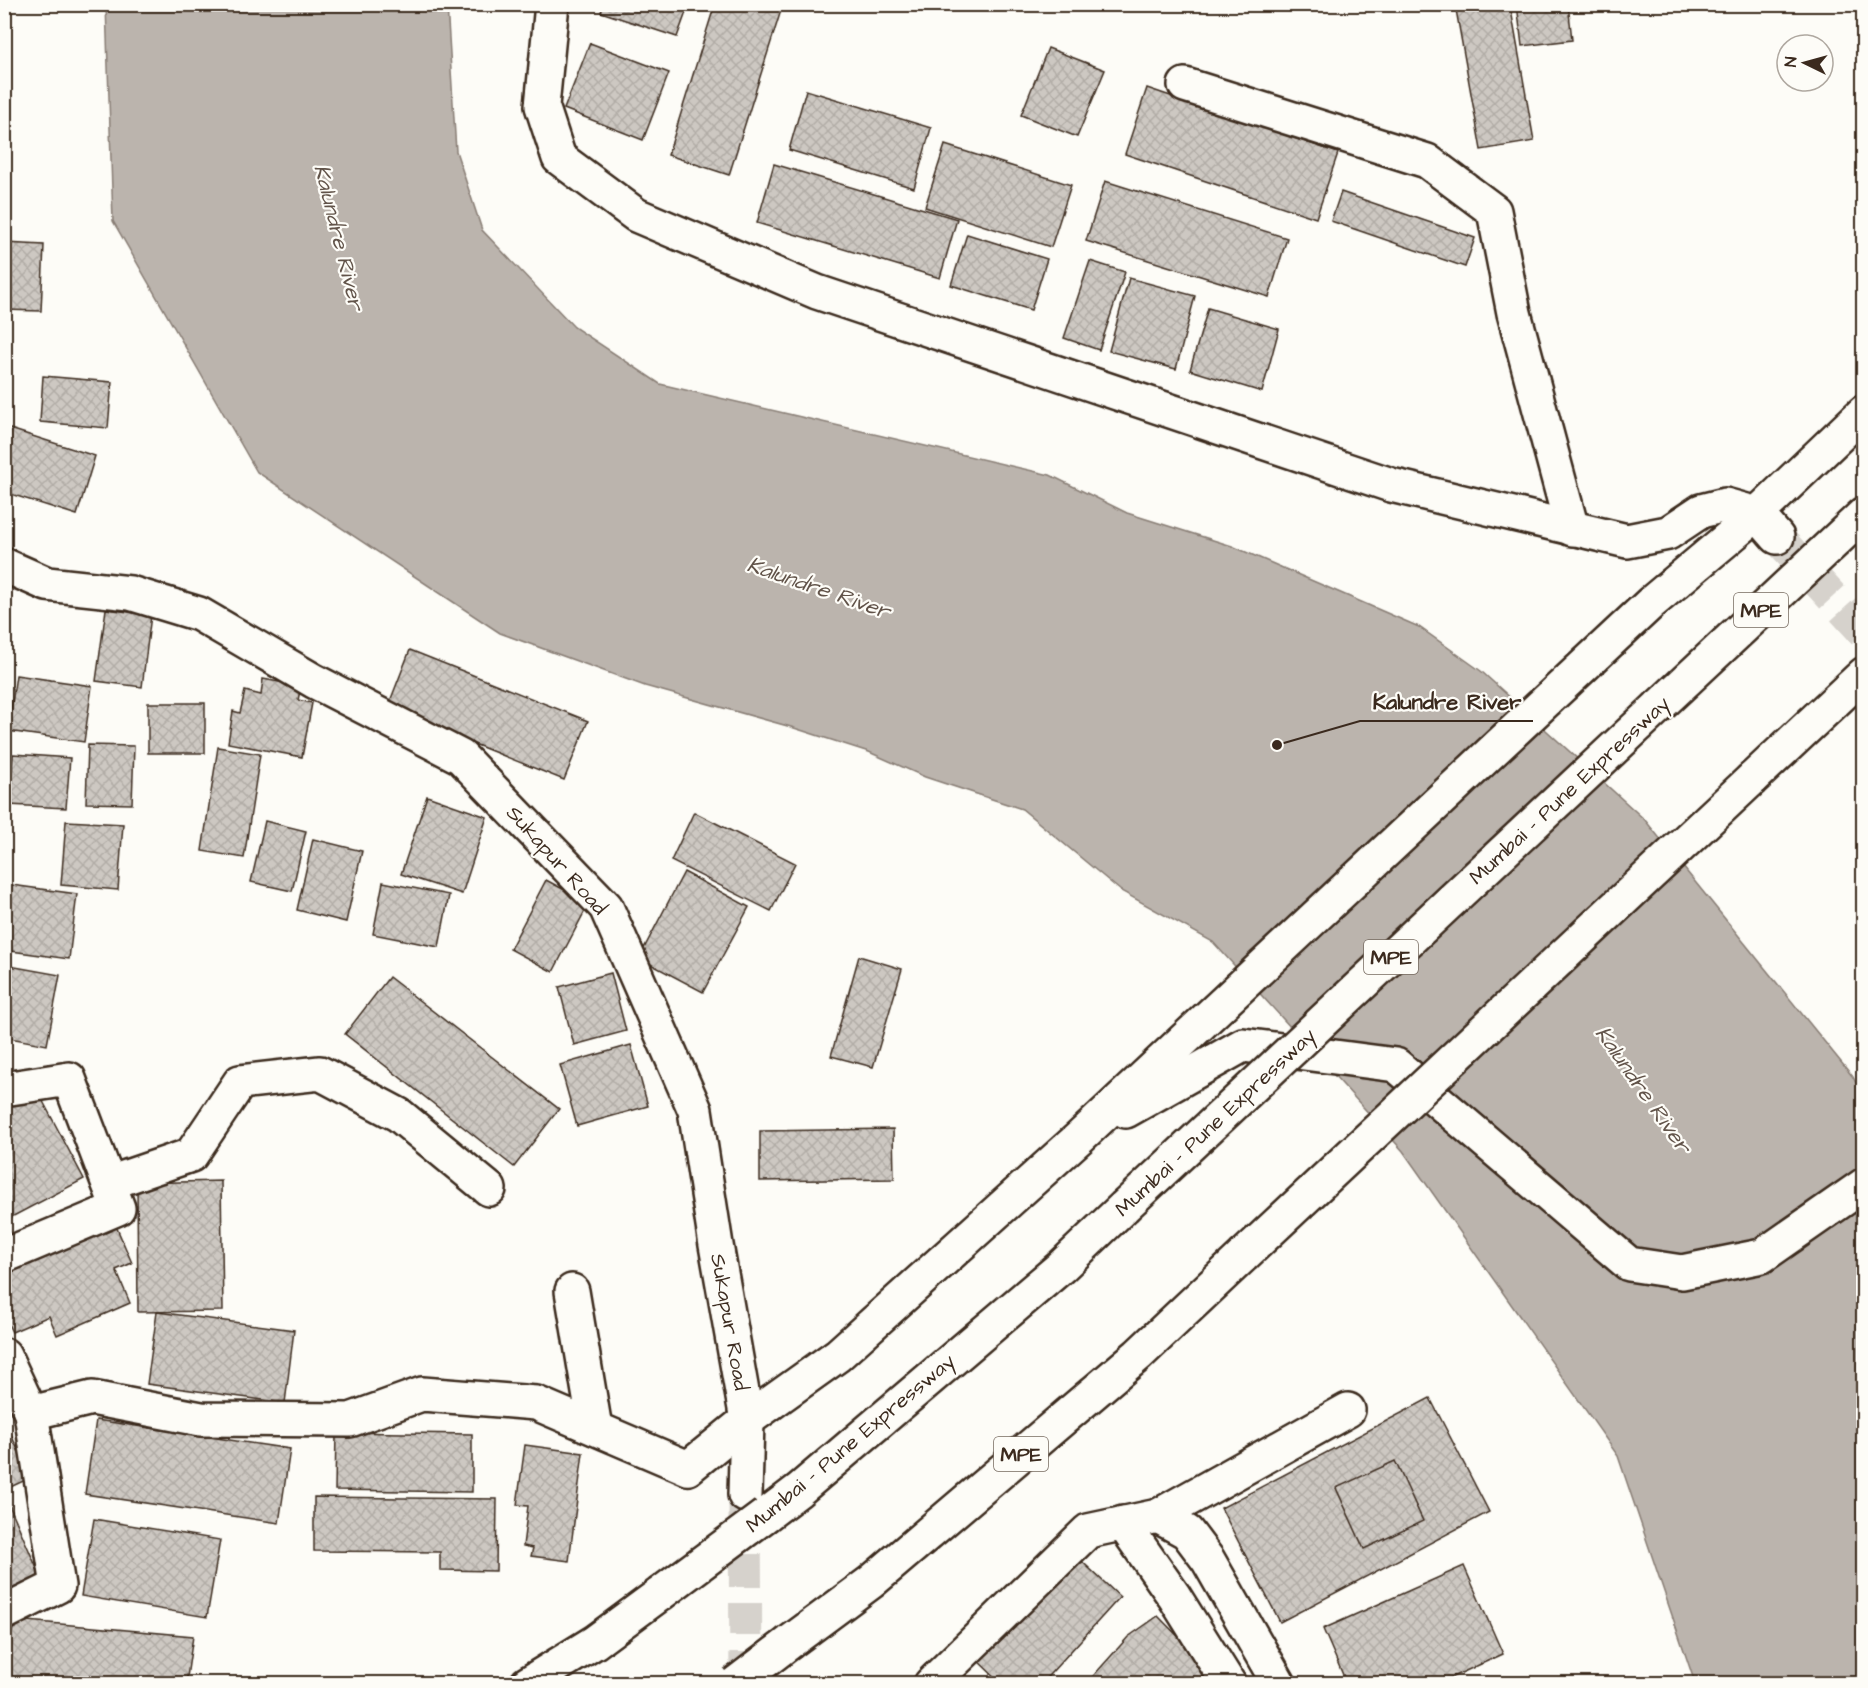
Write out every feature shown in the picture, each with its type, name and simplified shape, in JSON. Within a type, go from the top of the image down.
[{"type":"main road","points":[[552,4],[542,106],[559,158],[636,215],[817,292],[1392,485],[1627,541],[1668,532],[1701,511],[1725,505],[1767,525]]},
{"type":"main road","points":[[1185,85],[1427,161],[1494,211],[1514,313],[1572,529]]},
{"type":"main road","points":[[31,1413],[92,1398],[201,1419],[350,1420],[422,1394],[536,1403],[688,1468],[747,1420],[838,1355],[1080,1137],[1652,602],[1767,525],[1863,412]]},
{"type":"main road","name":"Mumbai - Pune Expressway","points":[[527,1683],[595,1642],[660,1594],[756,1505],[799,1490],[1052,1274],[1863,514]]},
{"type":"main road","name":"Sukapur Road","points":[[4,565],[47,584],[130,593],[200,614],[314,681],[461,757],[606,907],[695,1110],[747,1420],[756,1505]]},
{"type":"main road","name":"MPE","points":[[735,1683],[871,1582],[1138,1355],[1863,674]]},
{"type":"main road","points":[[1080,1137],[1243,1045],[1396,1065],[1629,1264],[1682,1272],[1762,1256],[1863,1185]]},
{"type":"main road","points":[[109,1183],[191,1155],[240,1082],[320,1073],[399,1115],[489,1189]]},
{"type":"main road","points":[[4,1089],[69,1079],[118,1208],[4,1256]]},
{"type":"main road","points":[[572,1291],[596,1428]]},
{"type":"main road","points":[[4,1355],[31,1413],[58,1586],[4,1613]]},
{"type":"main road","points":[[931,1683],[1088,1531],[1158,1516],[1348,1410]]},
{"type":"main road","points":[[1158,1516],[1186,1532],[1208,1560],[1279,1683]]},
{"type":"main road","points":[[1124,1522],[1229,1683]]},
{"type":"water","points":[[106,5],[447,5],[456,151],[482,230],[574,327],[660,384],[1050,475],[1127,513],[1232,546],[1419,627],[1481,671],[1645,820],[1853,1077],[1863,1097],[1863,1683],[1695,1683],[1618,1456],[1403,1151],[1213,942],[1121,891],[1022,809],[925,777],[869,752],[791,727],[645,686],[500,633],[257,472],[113,221]]},
{"type":"building","points":[[604,4],[689,4],[677,37],[601,12]]},
{"type":"building","points":[[715,4],[783,4],[729,175],[668,155]]},
{"type":"building","points":[[1455,4],[1510,4],[1534,141],[1481,150]]},
{"type":"building","points":[[1517,4],[1568,4],[1572,40],[1522,46]]},
{"type":"building","points":[[590,43],[669,73],[643,140],[564,109]]},
{"type":"building","points":[[1048,48],[1105,70],[1077,137],[1021,115]]},
{"type":"building","points":[[1147,88],[1338,153],[1316,218],[1125,154]]},
{"type":"building","points":[[806,90],[931,128],[914,188],[789,150]]},
{"type":"building","points":[[945,145],[1071,185],[1051,247],[925,207]]},
{"type":"building","points":[[774,164],[957,219],[940,278],[757,223]]},
{"type":"building","points":[[1105,181],[1287,238],[1269,297],[1086,241]]},
{"type":"building","points":[[1341,192],[1475,238],[1465,267],[1331,221]]},
{"type":"building","points":[[967,234],[1047,259],[1031,310],[951,285]]},
{"type":"building","points":[[4,243],[44,245],[41,311],[4,310]]},
{"type":"building","points":[[1090,261],[1125,272],[1099,350],[1064,338]]},
{"type":"building","points":[[1129,278],[1195,296],[1176,369],[1109,351]]},
{"type":"building","points":[[1208,308],[1279,329],[1262,392],[1190,370]]},
{"type":"building","points":[[43,376],[112,382],[108,428],[40,422]]},
{"type":"building","points":[[4,427],[95,456],[77,515],[4,492]]},
{"type":"building","points":[[106,609],[151,615],[142,687],[96,681]]},
{"type":"building","points":[[410,650],[588,721],[564,780],[387,709]]},
{"type":"building","points":[[16,675],[92,686],[84,742],[8,731]]},
{"type":"building","points":[[263,679],[301,686],[298,700],[312,703],[302,757],[228,743],[233,711],[240,713],[245,691],[261,695]]},
{"type":"building","points":[[148,703],[205,703],[205,753],[148,753]]},
{"type":"building","points":[[88,745],[134,746],[132,804],[86,803]]},
{"type":"building","points":[[218,747],[260,754],[244,858],[202,851]]},
{"type":"building","points":[[13,754],[70,758],[66,808],[9,805]]},
{"type":"building","points":[[427,796],[487,817],[462,894],[401,874]]},
{"type":"building","points":[[694,812],[795,863],[771,911],[671,861]]},
{"type":"building","points":[[66,821],[123,824],[118,890],[61,885]]},
{"type":"building","points":[[265,821],[306,831],[292,891],[251,882]]},
{"type":"building","points":[[313,839],[362,851],[346,922],[297,910]]},
{"type":"building","points":[[684,872],[749,907],[703,992],[639,958]]},
{"type":"building","points":[[546,880],[589,903],[553,972],[510,949]]},
{"type":"building","points":[[383,882],[449,895],[439,947],[373,934]]},
{"type":"building","points":[[4,884],[77,894],[69,959],[4,950]]},
{"type":"building","points":[[859,956],[902,969],[873,1067],[831,1056]]},
{"type":"building","points":[[4,965],[60,975],[47,1045],[4,1037]]},
{"type":"building","points":[[611,973],[626,1031],[574,1045],[559,987]]},
{"type":"building","points":[[389,977],[559,1109],[514,1167],[345,1034]]},
{"type":"building","points":[[631,1045],[648,1106],[577,1126],[560,1065]]},
{"type":"building","points":[[37,1090],[84,1179],[4,1221],[4,1107]]},
{"type":"building","points":[[893,1129],[894,1179],[760,1181],[760,1131]]},
{"type":"building","points":[[221,1181],[223,1311],[138,1312],[137,1183]]},
{"type":"building","points":[[113,1219],[132,1263],[116,1270],[130,1303],[57,1335],[49,1316],[12,1332],[4,1316],[4,1266]]},
{"type":"building","points":[[157,1312],[294,1330],[285,1403],[147,1384]]},
{"type":"building","points":[[1430,1398],[1489,1512],[1280,1622],[1221,1508]]},
{"type":"building","points":[[4,1418],[30,1478],[4,1490]]},
{"type":"building","points":[[96,1420],[290,1449],[279,1523],[85,1494]]},
{"type":"building","points":[[336,1432],[472,1434],[472,1492],[335,1490]]},
{"type":"building","points":[[525,1445],[583,1453],[569,1561],[531,1556],[533,1548],[523,1546],[528,1506],[517,1505]]},
{"type":"building","points":[[1395,1461],[1423,1521],[1364,1549],[1336,1488]]},
{"type":"building","points":[[4,1493],[45,1587],[4,1605]]},
{"type":"building","points":[[314,1497],[497,1499],[496,1571],[440,1570],[440,1552],[314,1551]]},
{"type":"building","points":[[94,1519],[220,1540],[207,1617],[81,1596]]},
{"type":"building","points":[[1073,1553],[1120,1597],[1041,1684],[1002,1684],[976,1659]]},
{"type":"building","points":[[1464,1566],[1503,1654],[1437,1684],[1347,1684],[1323,1629]]},
{"type":"building","points":[[1158,1616],[1209,1668],[1216,1684],[1086,1684],[1128,1637]]},
{"type":"building","points":[[16,1620],[193,1636],[186,1684],[4,1684],[4,1651]]},
{"type":"tunnel","points":[[1777,537],[1864,632]]},
{"type":"tunnel","points":[[745,1505],[746,1684]]},
{"type":"place","name":"Kalundre River","points":[[1277,745]]}]
